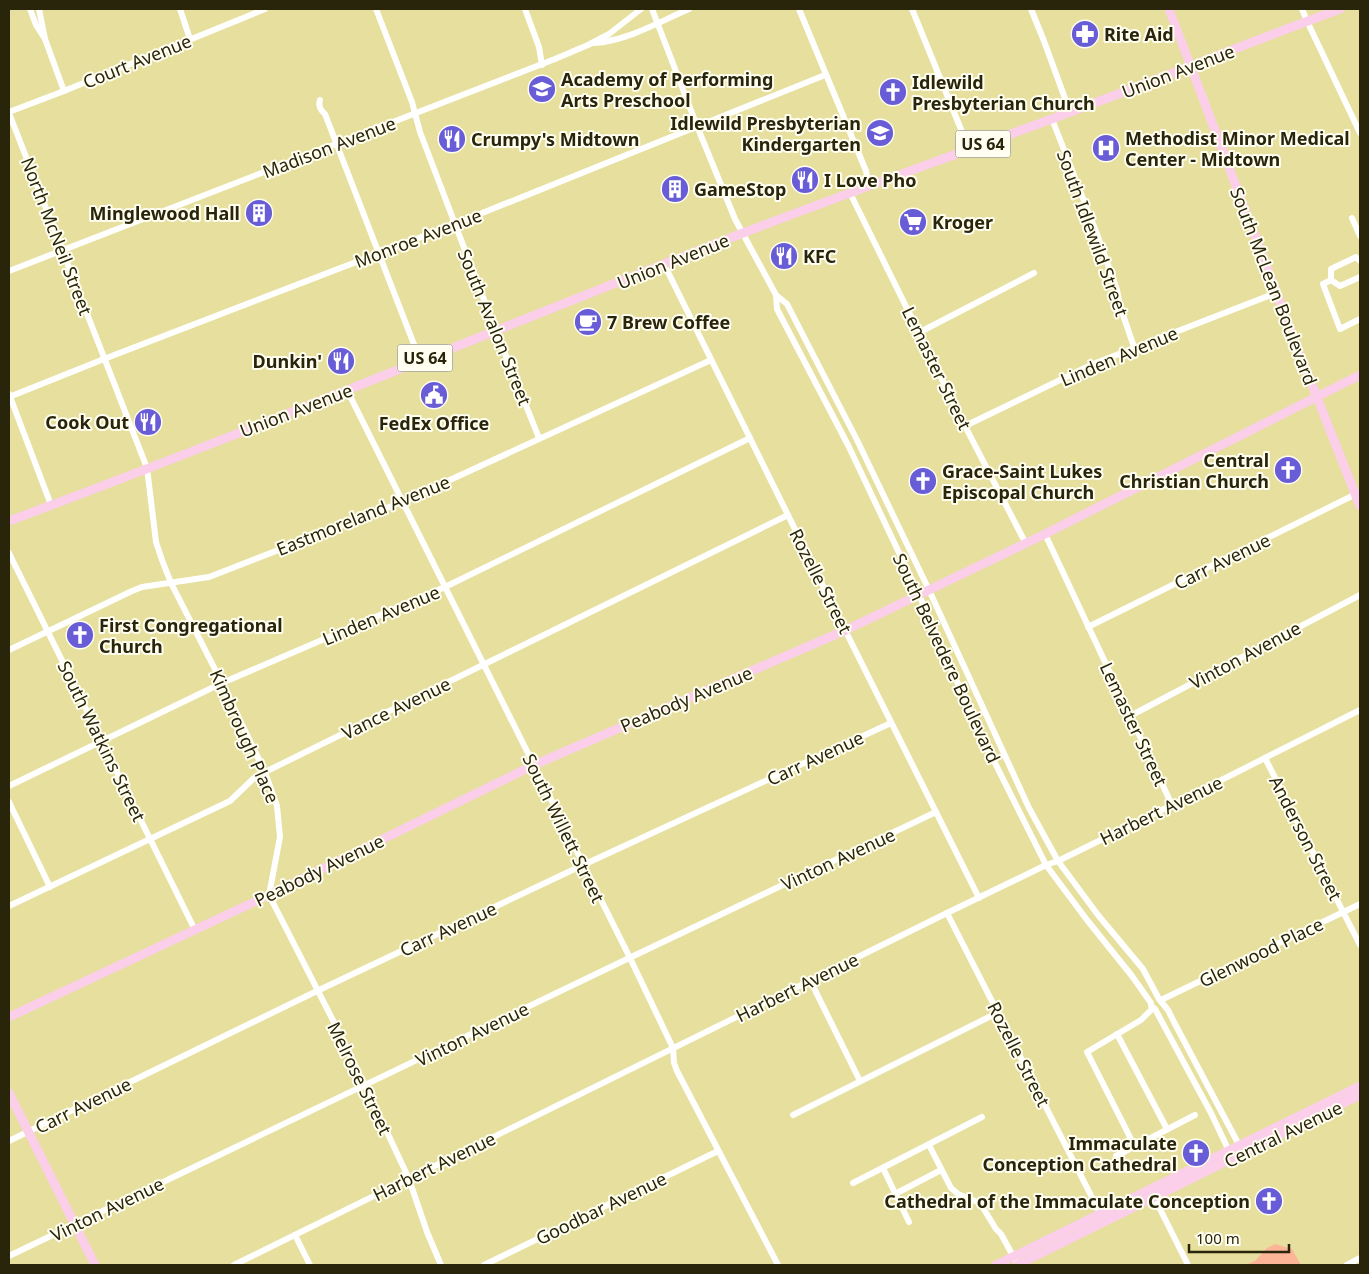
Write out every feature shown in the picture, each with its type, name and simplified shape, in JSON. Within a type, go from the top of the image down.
[{"type":"main road","name":"South McLean Boulevard","points":[[1169,9],[1276,293],[1360,506]]},
{"type":"main road","name":"Union Avenue","points":[[9,521],[347,390],[743,233],[1052,119],[1340,9]]},
{"type":"main road","name":"Peabody Avenue","points":[[9,1017],[269,895],[534,766],[846,630],[1045,534],[1360,375]]},
{"type":"main road","name":"Central Avenue","points":[[996,1265],[1016,1262],[1239,1150],[1360,1086]]},
{"type":"main road","points":[[9,1093],[95,1265]]},
{"type":"main road","name":"Central Avenue","points":[[1152,1194],[1229,1151],[1239,1150],[1360,1095]]},
{"type":"street","points":[[30,9],[36,25],[46,39]]},
{"type":"street","points":[[39,9],[46,39],[64,91]]},
{"type":"street","points":[[180,9],[190,40]]},
{"type":"street","name":"Court Avenue","points":[[9,112],[265,9]]},
{"type":"street","name":"South Avalon Street","points":[[376,9],[412,102],[420,132],[539,438]]},
{"type":"street","points":[[525,9],[539,47],[542,65]]},
{"type":"street","name":"Madison Avenue","points":[[9,271],[542,65],[609,34],[641,9]]},
{"type":"street","name":"South Belvedere Boulevard","points":[[652,9],[732,211],[776,295],[787,304],[857,440],[929,590],[1029,808],[1058,861],[1098,915],[1143,969],[1179,1030],[1239,1150]]},
{"type":"street","points":[[592,43],[609,42],[631,35],[689,9]]},
{"type":"street","points":[[799,9],[866,171],[869,186]]},
{"type":"street","points":[[912,9],[968,149]]},
{"type":"street","points":[[1031,9],[1070,112]]},
{"type":"street","points":[[1302,9],[1360,133]]},
{"type":"street","name":"Monroe Avenue","points":[[9,396],[379,254],[825,75]]},
{"type":"street","points":[[319,98],[324,103],[325,114],[336,144],[420,360]]},
{"type":"street","name":"North McNeil Street","points":[[9,112],[146,468]]},
{"type":"street","name":"South Idlewild Street","points":[[1052,119],[1097,234],[1117,290],[1120,306],[1134,347]]},
{"type":"street","name":"Lemaster Street","points":[[850,193],[965,426],[1025,542]]},
{"type":"street","points":[[1352,218],[1360,236]]},
{"type":"street","points":[[1331,280],[1332,269],[1356,257],[1360,261]]},
{"type":"street","name":"Rozelle Street","points":[[664,264],[978,898]]},
{"type":"street","points":[[920,332],[1034,273]]},
{"type":"street","points":[[1331,280],[1340,286],[1360,277]]},
{"type":"street","points":[[1331,280],[1322,284],[1340,329],[1360,319]]},
{"type":"street","name":"Linden Avenue","points":[[965,426],[1093,364],[1276,293]]},
{"type":"street","name":"South Belvedere Boulevard","points":[[776,295],[777,309],[848,445],[919,595],[977,727],[1046,865],[1153,1006],[1211,1113],[1229,1151]]},
{"type":"street","name":"Eastmoreland Avenue","points":[[9,650],[142,587],[209,577],[402,502],[711,360]]},
{"type":"street","name":"South Willett Street","points":[[347,390],[630,958],[673,1048],[676,1071],[778,1265]]},
{"type":"street","points":[[9,396],[51,505]]},
{"type":"street","name":"Linden Avenue","points":[[9,786],[222,683],[445,587],[750,438]]},
{"type":"street","name":"Kimbrough Place","points":[[146,468],[156,542],[162,560],[171,583],[265,772],[277,806],[280,837],[269,895]]},
{"type":"street","name":"Carr Avenue","points":[[1088,627],[1356,494]]},
{"type":"street","name":"Vance Avenue","points":[[9,906],[230,801],[254,778],[265,772],[788,515]]},
{"type":"street","name":"Lemaster Street","points":[[1045,534],[1172,805]]},
{"type":"street","name":"South Watkins Street","points":[[9,553],[195,930]]},
{"type":"street","name":"Vinton Avenue","points":[[1130,716],[1360,595]]},
{"type":"street","name":"Harbert Avenue","points":[[234,1265],[810,980],[1172,805],[1360,710]]},
{"type":"street","points":[[977,727],[989,722]]},
{"type":"street","name":"Carr Avenue","points":[[9,1141],[318,991],[890,723]]},
{"type":"street","name":"Anderson Street","points":[[1265,758],[1360,944]]},
{"type":"street","points":[[9,802],[50,887]]},
{"type":"street","name":"Vinton Avenue","points":[[9,1256],[936,812]]},
{"type":"street","name":"Melrose Street","points":[[269,895],[318,991],[408,1179],[427,1232],[442,1265]]},
{"type":"street","name":"Glenwood Place","points":[[1161,1000],[1360,904]]},
{"type":"street","name":"Rozelle Street","points":[[947,913],[1103,1218]]},
{"type":"street","points":[[810,980],[860,1080]]},
{"type":"street","points":[[1134,1147],[1087,1052],[1141,1020],[1153,1006],[1160,1008],[1162,1005],[1161,1000]]},
{"type":"street","points":[[793,1115],[997,1013]]},
{"type":"street","points":[[1117,1034],[1167,1129]]},
{"type":"street","points":[[1116,1156],[1194,1115]]},
{"type":"street","points":[[853,1183],[982,1117]]},
{"type":"street","points":[[928,1145],[951,1188],[958,1194],[980,1203],[1001,1234],[1016,1262]]},
{"type":"street","name":"Goodbar Avenue","points":[[484,1265],[718,1151]]},
{"type":"street","points":[[883,1168],[909,1222]]},
{"type":"street","points":[[895,1194],[941,1170]]},
{"type":"street","points":[[1152,1194],[1188,1265]]},
{"type":"street","points":[[295,1235],[310,1265]]},
{"type":"street","points":[[1347,1265],[1360,1258]]},
{"type":"shaded area","points":[[1275,1244],[1292,1249],[1301,1265],[1245,1265],[1255,1261],[1267,1248]]},
{"type":"place","name":"Rite Aid","points":[[1085,34]]},
{"type":"place","name":"Academy of Performing Arts Preschool","points":[[542,89]]},
{"type":"place","name":"Idlewild Presbyterian Church","points":[[893,92]]},
{"type":"place","name":"Idlewild Presbyterian Kindergarten","points":[[880,133]]},
{"type":"place","name":"Crumpy's Midtown","points":[[452,139]]},
{"type":"place","name":"Methodist Minor Medical Center - Midtown","points":[[1106,148]]},
{"type":"place","name":"I Love Pho","points":[[805,180]]},
{"type":"place","name":"GameStop","points":[[675,189]]},
{"type":"place","name":"Minglewood Hall","points":[[259,213]]},
{"type":"place","name":"Kroger","points":[[913,222]]},
{"type":"place","name":"KFC","points":[[784,256]]},
{"type":"place","name":"7 Brew Coffee","points":[[588,322]]},
{"type":"place","name":"Dunkin'","points":[[341,361]]},
{"type":"place","name":"FedEx Office","points":[[434,395]]},
{"type":"place","name":"Cook Out","points":[[148,422]]},
{"type":"place","name":"Central Christian Church","points":[[1288,470]]},
{"type":"place","name":"Grace-Saint Lukes Episcopal Church","points":[[923,481]]},
{"type":"place","name":"First Congregational Church","points":[[80,635]]},
{"type":"place","name":"Immaculate Conception Cathedral","points":[[1196,1153]]},
{"type":"place","name":"Cathedral of the Immaculate Conception","points":[[1269,1201]]}]
